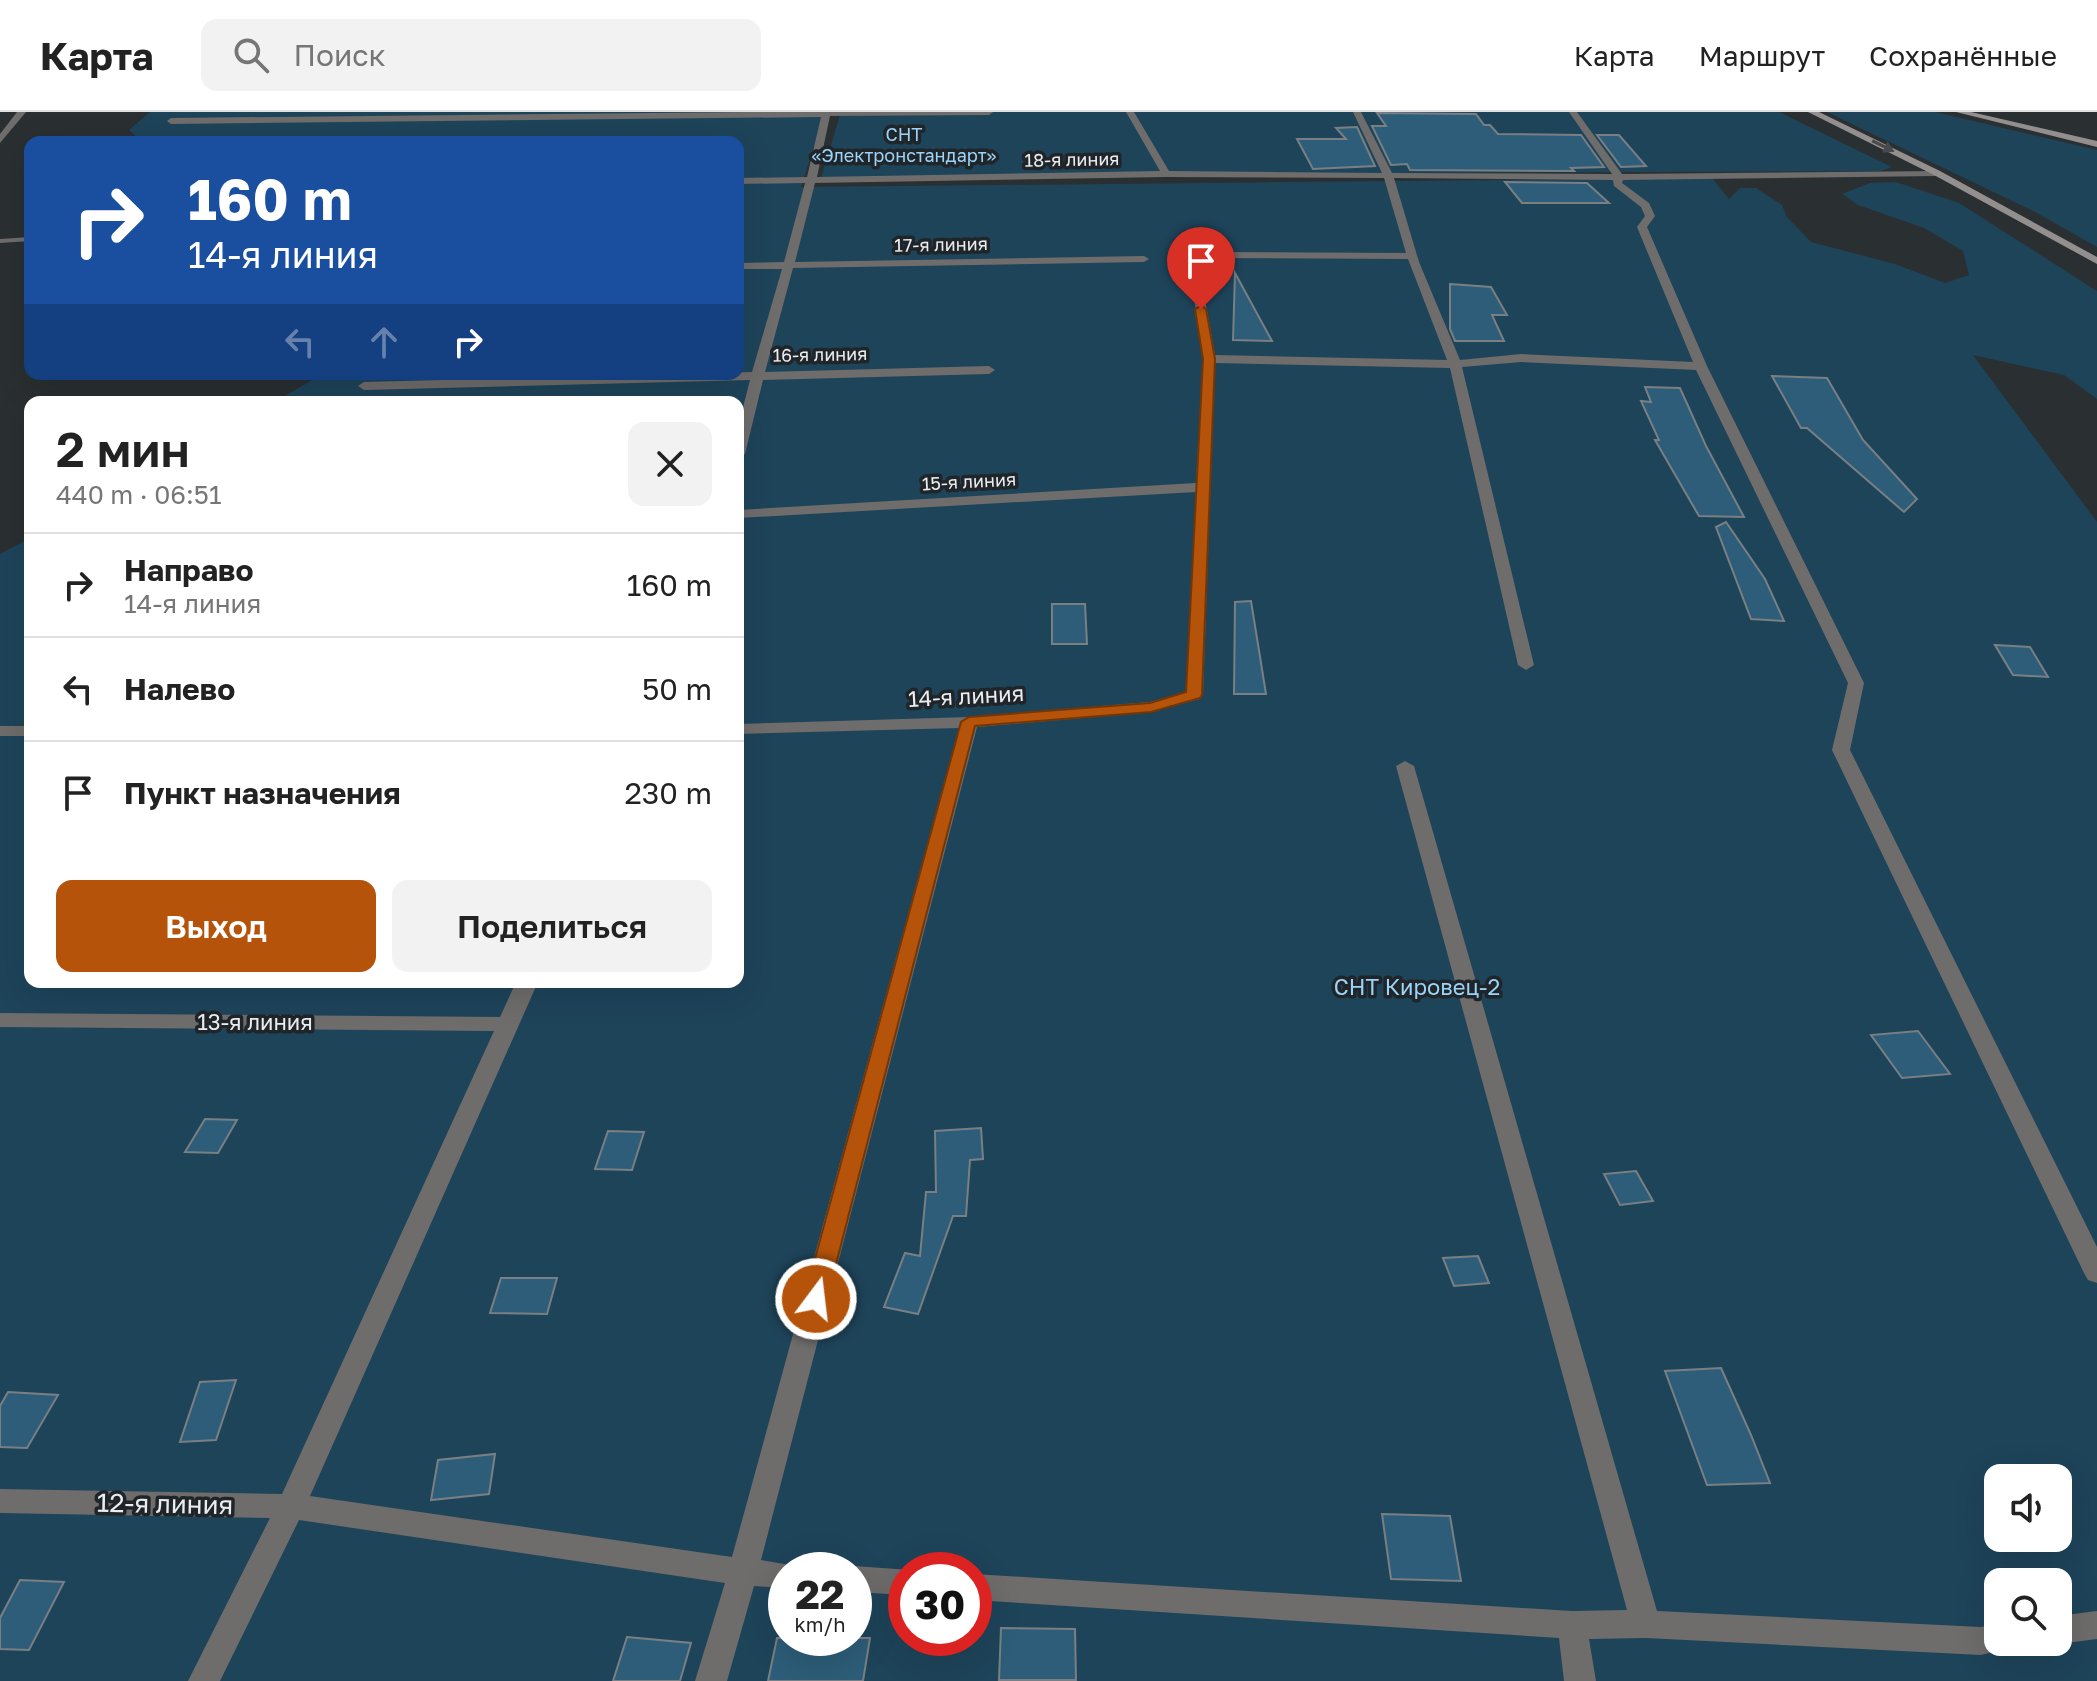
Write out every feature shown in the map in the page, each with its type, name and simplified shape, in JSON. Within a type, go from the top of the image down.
[{"type":"main road","points":[[1812,112],[1937,173],[2097,261]]},
{"type":"main road","points":[[1960,112],[2097,142]]},
{"type":"main road","points":[[1978,112],[2097,142]]},
{"type":"street","points":[[0,140],[22,112]]},
{"type":"street","points":[[744,427],[756,374],[813,180],[827,112]]},
{"type":"street","points":[[171,121],[989,112]]},
{"type":"street","points":[[1130,112],[1166,174]]},
{"type":"street","points":[[1357,112],[1388,175],[1413,256],[1455,364],[1526,665]]},
{"type":"street","points":[[1573,112],[1619,177],[1617,184],[1645,205],[1650,216],[1642,227],[1701,366],[1856,683],[1841,750],[2097,1273]]},
{"type":"street","name":"18-я линия","points":[[744,181],[1166,174],[1619,177],[1937,173]]},
{"type":"street","points":[[1202,487],[1209,359],[1192,259],[1203,255],[1413,256]]},
{"type":"street","name":"17-я линия","points":[[744,266],[1144,259]]},
{"type":"street","points":[[1209,359],[1455,364],[1521,358],[1701,366]]},
{"type":"street","name":"16-я линия","points":[[744,374],[989,370]]},
{"type":"street","name":"16-я линия","points":[[364,386],[560,380]]},
{"type":"street","name":"15-я линия","points":[[744,514],[1202,487]]},
{"type":"street","name":"14-я линия","points":[[744,729],[969,722],[1151,707],[1194,695],[1198,661],[1202,487]]},
{"type":"street","points":[[711,1681],[743,1572],[969,722]]},
{"type":"street","points":[[0,731],[24,731]]},
{"type":"street","points":[[1405,766],[1646,1624]]},
{"type":"street","points":[[204,1681],[291,1506],[525,988]]},
{"type":"street","name":"13-я линия","points":[[0,1020],[510,1024]]},
{"type":"street","name":"12-я линия","points":[[0,1501],[291,1506],[768,1574]]},
{"type":"street","points":[[992,1588],[1572,1625],[1646,1624],[1984,1640]]},
{"type":"street","points":[[1572,1625],[1580,1681]]},
{"type":"street","points":[[2072,1628],[2097,1625]]},
{"type":"lane","points":[[0,241],[24,239]]},
{"type":"green space","name":"СНТ Кировец-2","points":[[150,112],[825,112],[801,187],[1712,178],[1729,199],[1740,188],[1756,188],[1782,205],[1787,217],[1811,242],[1895,264],[1945,283],[1969,275],[1963,251],[1924,228],[1858,205],[1842,194],[1870,183],[1896,182],[1959,203],[2097,291],[2097,399],[2064,375],[1973,355],[2097,522],[2097,1681],[0,1681],[0,554],[24,541],[24,988],[744,988],[744,396],[284,396],[312,380],[744,380],[744,136],[136,136],[129,130]]},
{"type":"green space","name":"СНТ «Электронстандарт»","points":[[841,112],[1779,112],[1892,167],[1881,171],[1181,174],[820,181]]},
{"type":"green space","points":[[1827,112],[1935,112],[2097,150],[2097,247],[2037,213]]},
{"type":"building","points":[[1377,113],[1476,114],[1484,125],[1490,125],[1498,134],[1581,135],[1604,167],[1571,168],[1574,171],[1410,170],[1407,164],[1391,165],[1372,126],[1386,126]]},
{"type":"building","points":[[1357,127],[1375,166],[1313,169],[1297,139],[1346,139],[1336,128]]},
{"type":"building","points":[[1597,135],[1619,135],[1646,166],[1621,167]]},
{"type":"building","points":[[1505,182],[1587,183],[1609,203],[1522,203]]},
{"type":"building","points":[[1235,273],[1272,341],[1233,340]]},
{"type":"building","points":[[1450,284],[1491,287],[1507,315],[1492,315],[1504,341],[1455,341],[1450,329]]},
{"type":"building","points":[[1772,376],[1827,378],[1863,440],[1917,499],[1904,512],[1807,428],[1801,428]]},
{"type":"building","points":[[1645,387],[1680,388],[1706,446],[1744,517],[1699,516],[1655,440],[1659,440],[1641,401],[1651,402]]},
{"type":"building","points":[[1726,522],[1765,579],[1784,621],[1751,619],[1716,527]]},
{"type":"building","points":[[1251,601],[1266,694],[1234,694],[1235,602]]},
{"type":"building","points":[[1052,604],[1085,604],[1087,644],[1052,644]]},
{"type":"building","points":[[1995,645],[2030,647],[2048,677],[2013,675]]},
{"type":"building","points":[[1918,1031],[1950,1074],[1902,1078],[1871,1035]]},
{"type":"building","points":[[205,1119],[237,1120],[218,1153],[185,1152]]},
{"type":"building","points":[[981,1128],[983,1159],[970,1160],[966,1216],[953,1216],[918,1314],[884,1307],[905,1253],[920,1256],[926,1192],[936,1192],[935,1131]]},
{"type":"building","points":[[608,1131],[644,1132],[632,1170],[595,1169]]},
{"type":"building","points":[[1636,1171],[1653,1201],[1620,1205],[1604,1174]]},
{"type":"building","points":[[1478,1256],[1489,1283],[1454,1286],[1443,1258]]},
{"type":"building","points":[[501,1278],[557,1278],[547,1314],[490,1313]]},
{"type":"building","points":[[1721,1368],[1770,1483],[1707,1485],[1665,1371]]},
{"type":"building","points":[[236,1380],[216,1440],[180,1442],[200,1382]]},
{"type":"building","points":[[8,1392],[58,1395],[27,1448],[0,1447],[0,1406]]},
{"type":"building","points":[[495,1454],[489,1494],[431,1500],[438,1460]]},
{"type":"building","points":[[1382,1514],[1450,1516],[1461,1581],[1391,1579]]},
{"type":"building","points":[[20,1580],[64,1582],[29,1650],[0,1649],[0,1618]]},
{"type":"building","points":[[1001,1628],[1075,1629],[1076,1680],[999,1680]]},
{"type":"building","points":[[627,1637],[691,1643],[680,1681],[613,1681]]},
{"type":"building","points":[[773,1656],[867,1656],[863,1681],[768,1681]]},
{"type":"route","points":[[816,1299],[969,722],[1151,707],[1194,695],[1198,661],[1209,359],[1201,309]]}]
